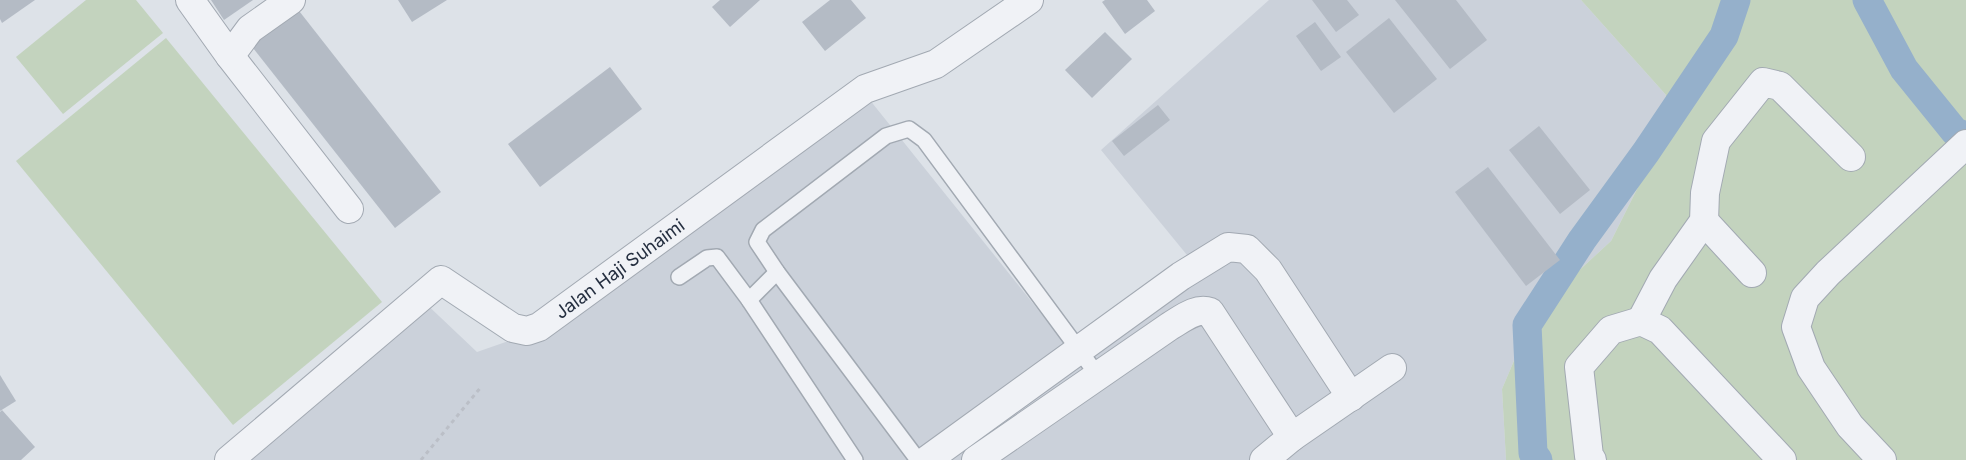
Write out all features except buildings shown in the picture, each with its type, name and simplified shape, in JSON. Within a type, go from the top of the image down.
[{"type":"street","points":[[190,0],[230,56],[348,209]]},
{"type":"street","points":[[230,56],[250,29],[290,0]]},
{"type":"street","name":"Jalan Haji Suhaimi","points":[[229,460],[441,280],[514,328],[527,331],[539,327],[865,89],[936,64],[1029,0]]},
{"type":"street","points":[[1641,321],[1663,279],[1704,221],[1704,193],[1716,141],[1762,82],[1780,86],[1852,157]]},
{"type":"street","points":[[1882,460],[1850,426],[1811,368],[1796,327],[1805,298],[1828,273],[1959,151]]},
{"type":"street","points":[[1704,221],[1752,273]]},
{"type":"street","points":[[927,460],[1181,276],[1228,247],[1247,249],[1268,270],[1351,397]]},
{"type":"street","points":[[1181,276],[1197,310]]},
{"type":"street","points":[[976,460],[1099,377],[1170,326],[1197,310],[1210,312],[1292,437]]},
{"type":"street","points":[[1592,460],[1589,456],[1579,367],[1611,330],[1641,321],[1660,330],[1782,460]]},
{"type":"street","points":[[1264,460],[1292,437],[1392,368]]},
{"type":"street","points":[[1008,402],[1026,426]]},
{"type":"lane","points":[[918,460],[777,272],[757,242],[763,230],[886,136],[909,129],[924,140],[1099,377]]},
{"type":"lane","points":[[679,277],[707,258],[717,257],[749,300],[855,460]]},
{"type":"lane","points":[[749,300],[777,272]]},
{"type":"path","points":[[421,460],[481,387]]},
{"type":"shaded area","points":[[1269,0],[1581,0],[1666,95],[1655,153],[1611,241],[1535,311],[1502,389],[1506,460],[230,460],[420,298],[477,352],[540,330],[865,94],[1064,342],[1196,266],[1101,150]]},
{"type":"green space","points":[[86,0],[136,0],[163,33],[63,114],[16,57]]},
{"type":"green space","points":[[1581,0],[1966,0],[1966,460],[1506,460],[1502,389],[1535,311],[1611,241],[1655,153],[1666,95]]},
{"type":"green space","points":[[166,38],[382,302],[233,425],[16,161]]},
{"type":"waterway","points":[[1538,460],[1533,453],[1527,325],[1582,240],[1646,152],[1724,36],[1736,0]]},
{"type":"waterway","points":[[1867,0],[1904,69],[1955,132],[1966,136]]}]
